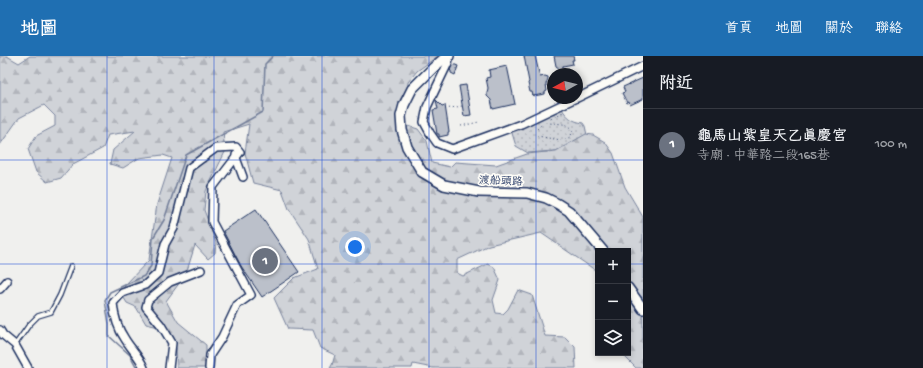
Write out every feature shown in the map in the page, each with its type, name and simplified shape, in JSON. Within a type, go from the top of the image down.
[{"type":"street","name":"渡船頭路","points":[[447,56],[412,89],[404,105],[401,116],[402,130],[406,147],[422,172],[444,185],[479,192],[527,193],[546,198],[569,211],[600,248]]},
{"type":"street","points":[[450,56],[427,107],[424,122],[437,142],[452,149],[521,124],[563,104]]},
{"type":"street","points":[[583,95],[643,66]]},
{"type":"street","points":[[144,368],[142,362],[124,339],[114,314],[113,303],[122,293],[145,285],[158,273],[165,244],[174,228],[189,168],[216,148],[236,147],[240,152],[213,187],[212,222],[252,295],[237,306],[222,337],[210,355],[209,368]]},
{"type":"street","points":[[236,158],[243,178]]},
{"type":"street","points":[[168,368],[172,343],[161,325],[146,307],[148,300],[170,282],[201,270]]},
{"type":"street","points":[[0,289],[7,282]]},
{"type":"street","points":[[631,292],[643,309]]},
{"type":"street","points":[[0,330],[14,346],[28,368]]},
{"type":"lane","points":[[14,346],[29,325],[38,316],[51,312],[60,295],[71,266]]},
{"type":"path","points":[[445,109],[462,106]]},
{"type":"path","points":[[461,126],[479,122]]},
{"type":"path","points":[[537,136],[562,140],[569,138],[572,134],[571,127],[569,126],[564,124],[549,123]]},
{"type":"path","points":[[537,129],[542,124]]},
{"type":"green space","points":[[0,56],[7,56],[19,63],[30,56],[438,56],[417,71],[408,82],[405,125],[418,129],[427,141],[432,163],[450,167],[455,162],[496,165],[527,154],[556,151],[586,134],[593,135],[605,142],[613,153],[625,187],[643,217],[643,368],[636,368],[624,356],[631,356],[631,248],[595,248],[595,270],[541,233],[489,245],[457,260],[457,273],[463,276],[488,264],[494,267],[500,280],[493,300],[496,313],[503,314],[508,309],[518,290],[532,295],[545,336],[565,337],[575,347],[576,368],[433,368],[413,364],[412,368],[330,368],[335,355],[320,348],[313,330],[288,329],[274,298],[294,278],[318,269],[309,239],[289,209],[282,190],[253,183],[245,153],[249,124],[223,132],[225,152],[206,191],[204,210],[216,243],[215,253],[208,259],[195,245],[186,274],[166,301],[178,322],[206,345],[206,368],[177,368],[176,348],[159,327],[146,324],[136,307],[127,303],[122,295],[125,285],[149,260],[157,204],[172,158],[163,155],[139,158],[123,168],[110,164],[113,150],[135,131],[108,135],[103,148],[73,164],[61,178],[47,182],[36,172],[28,149],[36,136],[55,126],[55,116],[44,105],[19,118],[0,145]]},
{"type":"green space","points":[[562,109],[571,119],[583,123],[587,135],[566,150],[528,153],[516,146],[511,130]]},
{"type":"building","points":[[524,56],[535,56],[540,77],[547,77],[547,91],[545,94],[533,96],[532,92],[530,92]]},
{"type":"building","points":[[554,56],[573,56],[573,64],[563,66],[561,68],[556,66]]},
{"type":"building","points":[[453,64],[458,66],[455,75],[451,73],[450,70]]},
{"type":"building","points":[[507,66],[515,104],[493,109],[491,100],[487,96],[488,88],[486,78],[490,77],[489,70]]},
{"type":"building","points":[[643,78],[643,99],[630,105],[629,102],[627,103],[622,93],[625,92],[623,87]]},
{"type":"building","points":[[466,85],[471,115],[464,116],[459,86]]},
{"type":"building","points":[[436,100],[442,106],[445,105],[449,132],[448,135],[439,137],[439,134],[437,134],[433,110],[438,109]]},
{"type":"building","points":[[256,209],[299,272],[262,297],[241,266],[223,231]]},
{"type":"waterway","points":[[137,368],[130,355],[109,336],[109,324],[105,300],[110,292],[144,276],[151,266],[153,238],[164,220],[186,155],[263,112],[265,64],[273,56]]},
{"type":"place","name":"龜馬山紫皇天乙真慶宮","points":[[265,261]]}]
